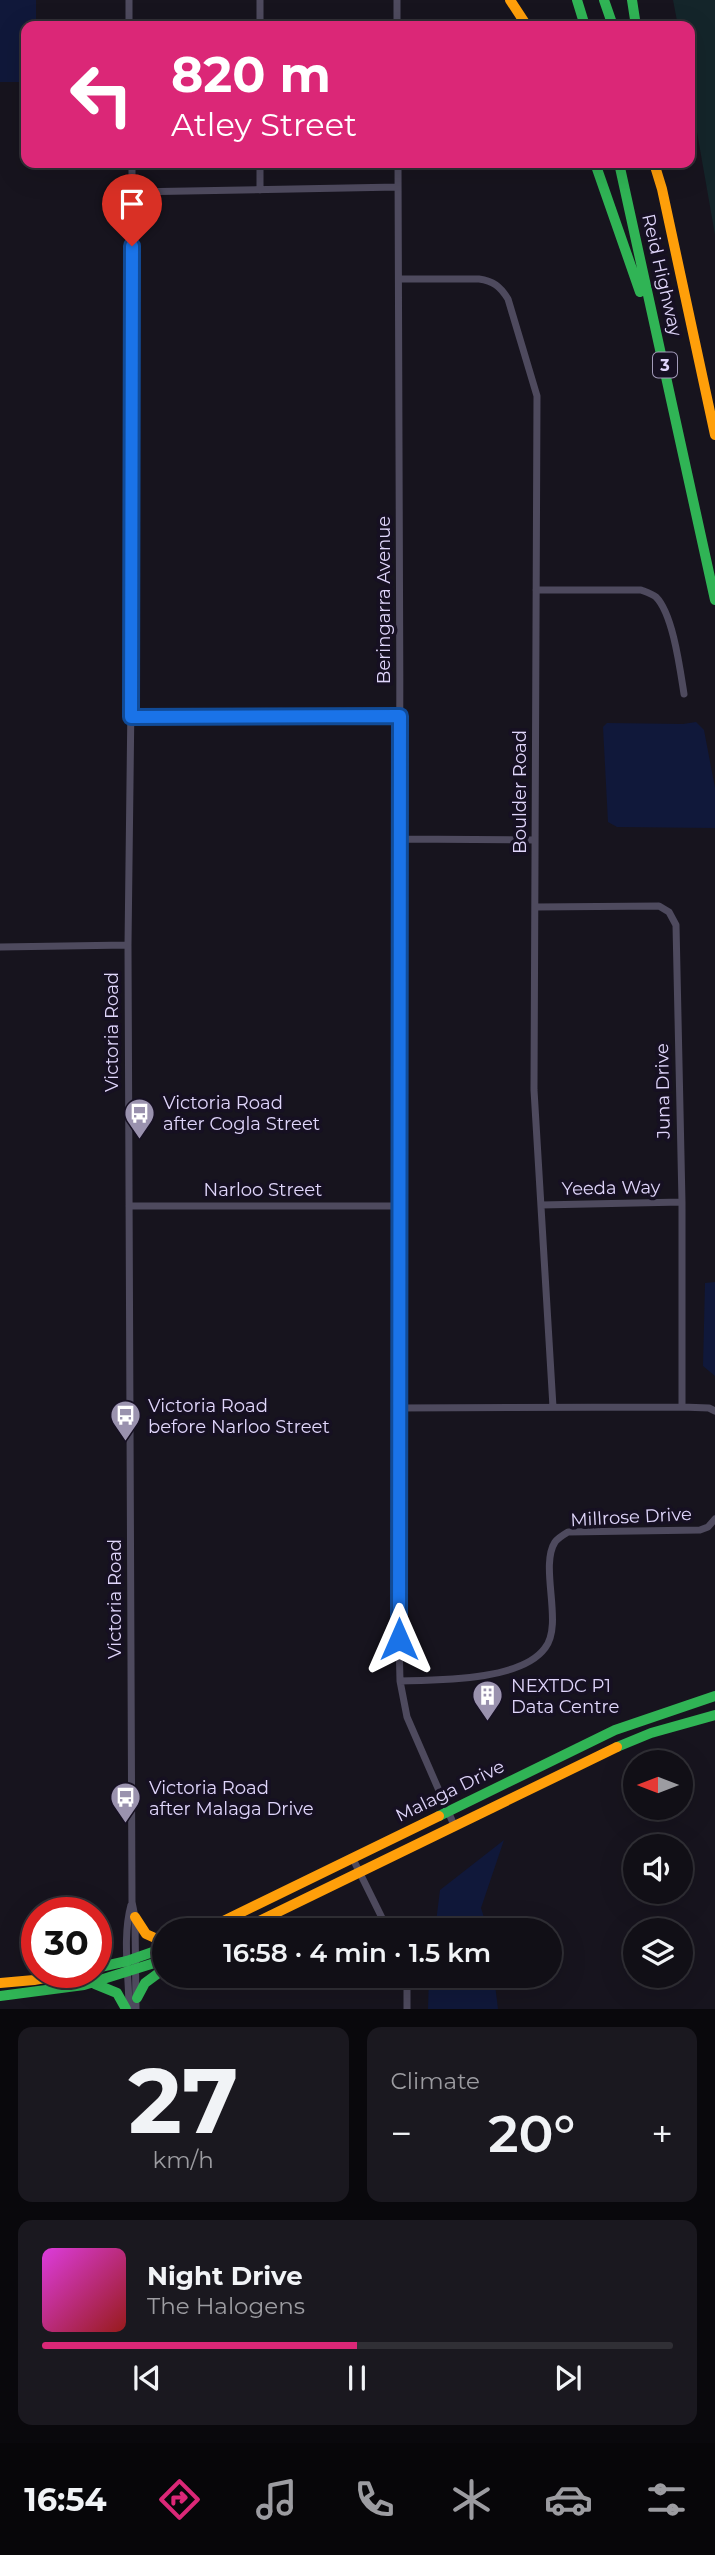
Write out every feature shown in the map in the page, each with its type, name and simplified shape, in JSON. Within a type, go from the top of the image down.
[{"type":"main road","points":[[510,0],[524,21]]},
{"type":"main road","points":[[577,0],[583,21]]},
{"type":"main road","points":[[604,0],[610,21]]},
{"type":"main road","points":[[632,0],[635,21]]},
{"type":"main road","points":[[597,168],[648,318],[708,568]]},
{"type":"main road","name":"Reid Highway","points":[[619,168],[655,318],[715,600]]},
{"type":"main road","name":"Reid Highway","points":[[656,168],[715,435]]},
{"type":"main road","name":"3","points":[[663,168],[689,314]]},
{"type":"main road","name":"Malaga Drive","points":[[230,1918],[615,1730],[715,1696]]},
{"type":"main road","name":"Malaga Drive","points":[[266,1918],[621,1745],[651,1733],[715,1715]]},
{"type":"main road","points":[[135,1917],[146,1934],[152,1938]]},
{"type":"main road","points":[[112,1964],[152,1952]]},
{"type":"main road","points":[[112,1978],[152,1964]]},
{"type":"main road","points":[[137,2004],[145,1983],[152,1978]]},
{"type":"main road","points":[[0,1983],[21,1981]]},
{"type":"main road","points":[[0,1996],[74,1988]]},
{"type":"main road","points":[[105,1988],[117,1993],[127,2009]]},
{"type":"street","points":[[128,0],[129,21]]},
{"type":"street","points":[[260,0],[260,21]]},
{"type":"street","points":[[397,0],[397,21]]},
{"type":"street","name":"Victoria Road","points":[[127,2009],[135,1917],[132,1902],[128,945],[132,168]]},
{"type":"street","points":[[260,168],[260,190]]},
{"type":"street","name":"Beringarra Avenue","points":[[398,168],[401,839],[398,1206],[400,1681],[413,1734],[454,1825]]},
{"type":"street","points":[[132,192],[398,187]]},
{"type":"street","name":"Boulder Road","points":[[399,279],[479,279],[491,281],[500,287],[508,299],[537,396],[534,1090],[553,1407]]},
{"type":"street","points":[[536,590],[641,590],[654,595],[664,607],[678,656],[684,694]]},
{"type":"street","points":[[131,717],[400,716]]},
{"type":"street","points":[[401,839],[536,840]]},
{"type":"street","name":"Juna Drive","points":[[535,907],[659,906],[669,912],[676,925],[681,1202],[681,1407]]},
{"type":"street","points":[[0,947],[128,945]]},
{"type":"street","name":"Yeeda Way","points":[[541,1205],[681,1202]]},
{"type":"street","name":"Narloo Street","points":[[129,1206],[398,1206]]},
{"type":"street","points":[[398,1408],[681,1407],[709,1408],[715,1411]]},
{"type":"street","name":"Millrose Drive","points":[[400,1681],[466,1679],[490,1674],[519,1665],[545,1649],[552,1626],[551,1552],[556,1540],[568,1532],[700,1530],[708,1527],[715,1519]]},
{"type":"street","points":[[353,1859],[382,1918]]},
{"type":"street","name":"Victoria Road","points":[[132,1902],[128,1917],[132,1959]]},
{"type":"street","name":"Victoria Road","points":[[132,1972],[137,2004]]},
{"type":"street","points":[[407,1988],[407,2009]]},
{"type":"shaded area","points":[[673,0],[715,0],[715,235],[695,121],[695,21],[677,21]]},
{"type":"water","points":[[0,0],[36,0],[36,21],[21,21],[21,82],[0,82]]},
{"type":"water","points":[[696,722],[704,730],[715,788],[715,828],[617,827],[608,822],[603,727],[607,723]]},
{"type":"water","points":[[715,1282],[715,1376],[703,1366],[705,1283]]},
{"type":"water","points":[[504,1840],[481,1908],[484,1918],[436,1918],[440,1890]]},
{"type":"water","points":[[429,1988],[495,1988],[498,2009],[428,2009]]},
{"type":"traffic: fast","points":[[577,0],[583,21]]},
{"type":"traffic: fast","points":[[604,0],[611,21]]},
{"type":"traffic: fast","points":[[632,0],[635,21]]},
{"type":"traffic: fast","points":[[597,168],[640,292]]},
{"type":"traffic: fast","points":[[620,168],[715,600]]},
{"type":"traffic: fast","points":[[439,1816],[615,1730],[715,1696]]},
{"type":"traffic: fast","points":[[617,1747],[651,1733],[715,1715]]},
{"type":"traffic: fast","points":[[112,1964],[152,1952]]},
{"type":"traffic: fast","points":[[0,1996],[84,1985],[152,1964]]},
{"type":"traffic: fast","points":[[137,1998],[145,1983],[152,1978]]},
{"type":"traffic: fast","points":[[105,1988],[117,1993],[126,2009]]},
{"type":"traffic: slow","points":[[510,0],[524,21]]},
{"type":"traffic: slow","points":[[656,168],[715,435]]},
{"type":"traffic: slow","points":[[266,1918],[617,1747]]},
{"type":"traffic: slow","points":[[230,1918],[439,1816]]},
{"type":"traffic: slow","points":[[135,1917],[146,1934],[152,1937]]},
{"type":"traffic: slow","points":[[0,1983],[21,1981]]},
{"type":"place","name":"Victoria Road after Cogla Street","points":[[140,1140]]},
{"type":"place","name":"Victoria Road before Narloo Street","points":[[125,1443]]},
{"type":"place","name":"NEXTDC P1 Data Centre","points":[[488,1723]]},
{"type":"place","name":"Victoria Road after Malaga Drive","points":[[126,1825]]},
{"type":"route","points":[[132,246],[131,717],[400,716],[399,1639]]}]
